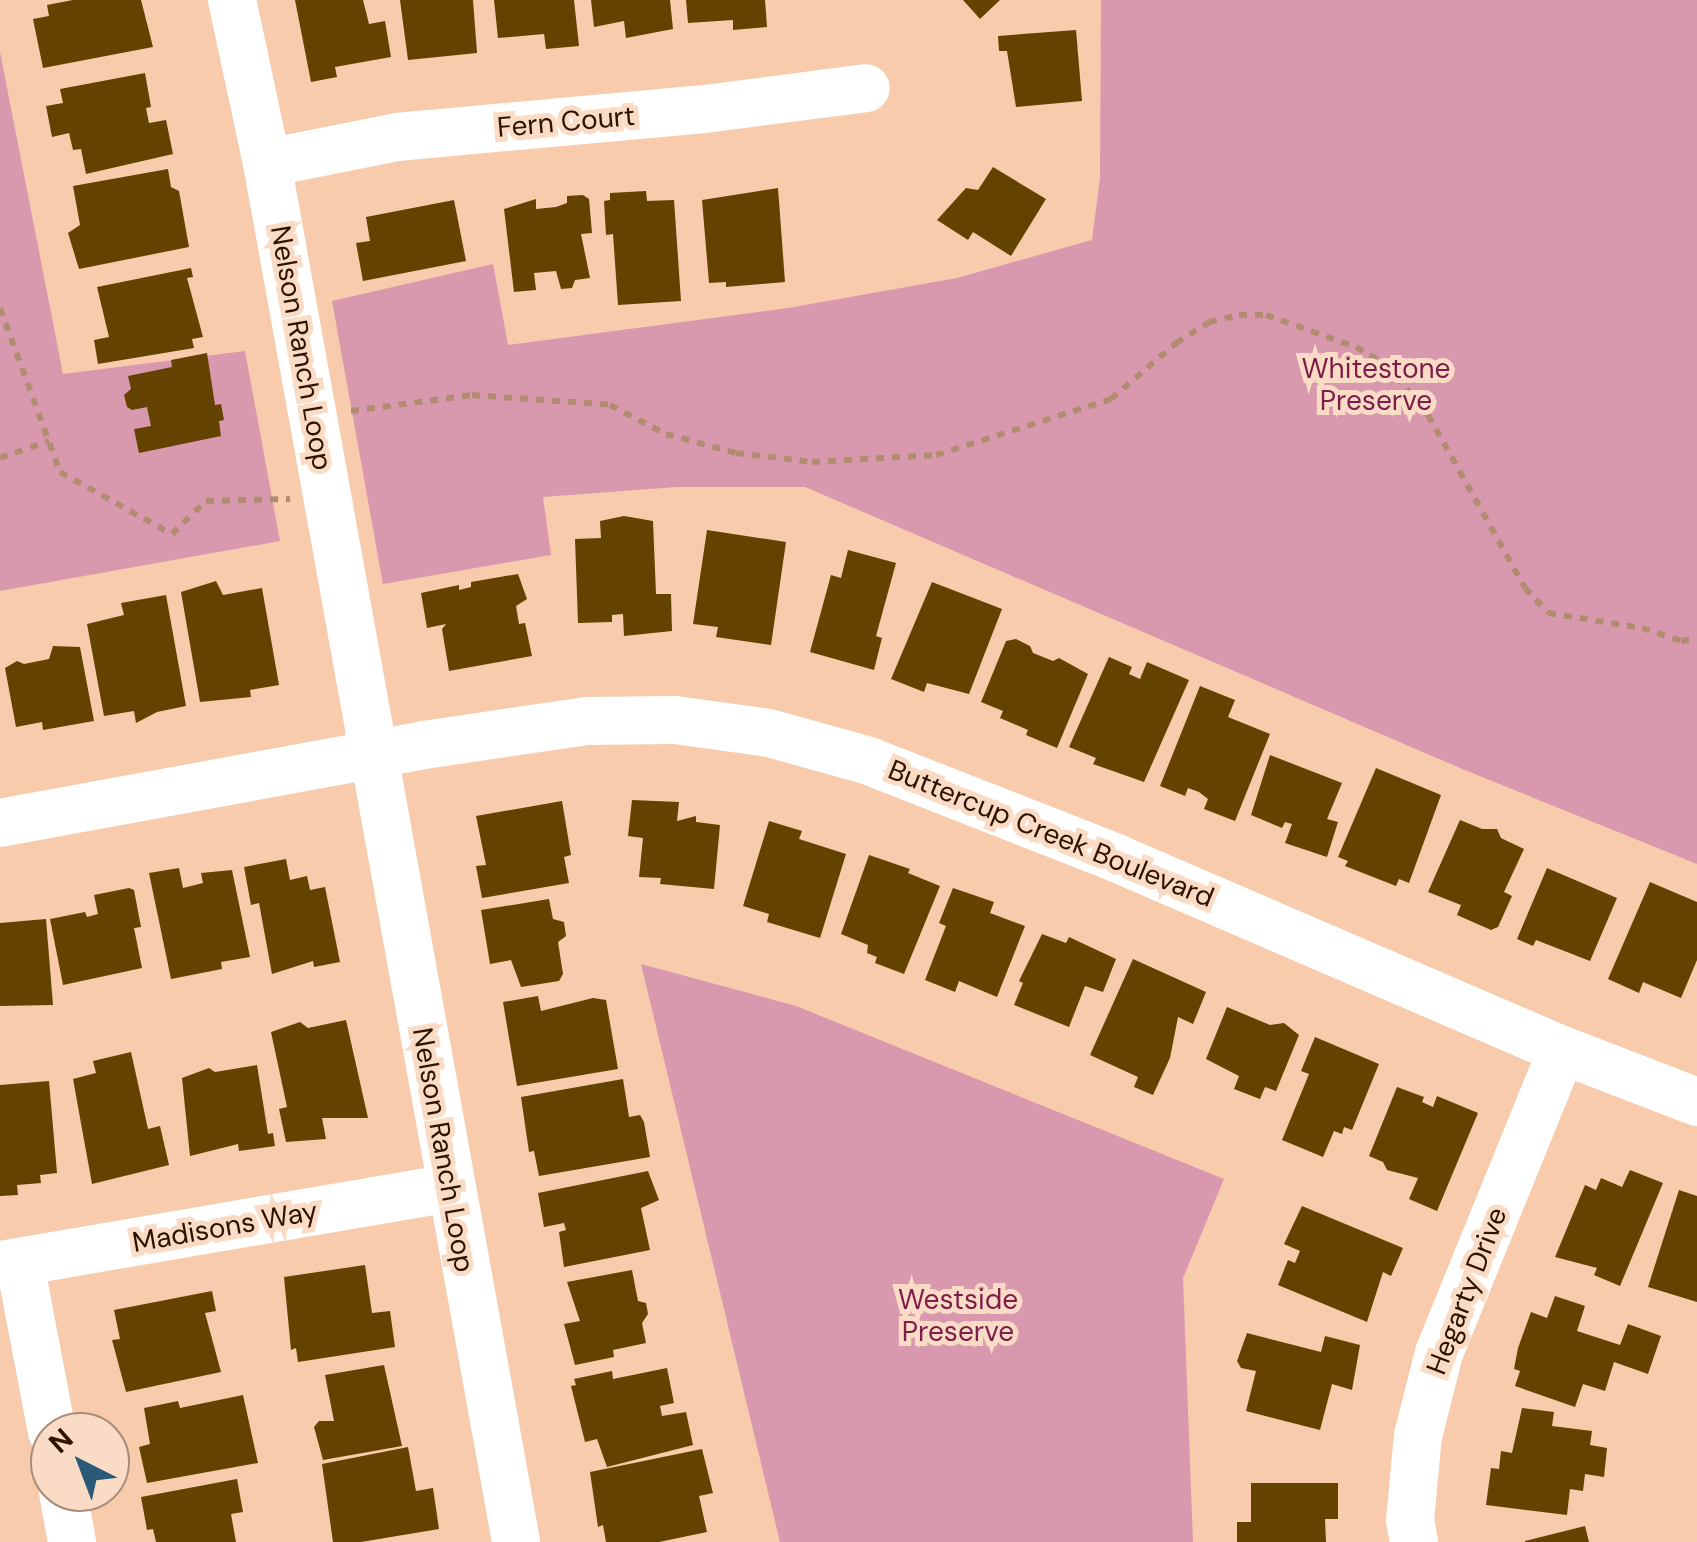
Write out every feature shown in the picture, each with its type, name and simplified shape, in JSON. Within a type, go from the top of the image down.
[{"type":"street","name":"Nelson Ranch Loop","points":[[232,0],[267,163],[449,1188],[516,1542]]},
{"type":"street","name":"Fern Court","points":[[267,163],[397,137],[705,109],[866,88]]},
{"type":"street","name":"Buttercup Creek Boulevard","points":[[374,757],[498,732],[587,721],[676,720],[770,732],[870,761],[1116,858],[1562,1050],[1697,1102]]},
{"type":"street","points":[[0,824],[374,757]]},
{"type":"street","name":"Hegarty Drive","points":[[1414,1542],[1410,1520],[1418,1436],[1439,1354],[1562,1050]]},
{"type":"street","name":"Madisons Way","points":[[10,1264],[449,1188]]},
{"type":"street","points":[[10,1264],[47,1412]]},
{"type":"street","points":[[67,1512],[72,1542]]},
{"type":"path","points":[[0,308],[60,472],[172,534],[206,501],[280,499]]},
{"type":"path","points":[[342,412],[472,396],[610,405],[666,434],[736,453],[812,462],[936,456],[1111,399],[1176,343],[1209,322],[1239,314],[1266,315],[1356,347],[1386,364],[1428,415],[1525,588],[1548,613],[1642,628],[1681,641],[1697,639]]},
{"type":"path","points":[[0,458],[49,441]]},
{"type":"green space","name":"Whitestone Preserve","points":[[1101,0],[1697,0],[1697,864],[1460,768],[805,487],[676,487],[543,497],[551,555],[383,584],[332,301],[493,264],[508,345],[788,308],[957,278],[1092,240],[1100,178]]},
{"type":"green space","points":[[0,52],[63,374],[245,351],[280,541],[0,591]]},
{"type":"green space","name":"Westside Preserve","points":[[641,964],[796,1006],[1224,1179],[1183,1278],[1193,1542],[780,1542]]},
{"type":"building","points":[[73,0],[141,0],[153,47],[43,68],[33,19],[49,16],[47,5]]},
{"type":"building","points":[[295,0],[363,0],[369,24],[385,21],[391,57],[335,67],[337,77],[311,82]]},
{"type":"building","points":[[400,0],[473,0],[477,53],[408,60]]},
{"type":"building","points":[[494,0],[574,0],[579,46],[546,49],[544,34],[498,38]]},
{"type":"building","points":[[591,0],[670,0],[673,29],[626,38],[624,21],[594,27]]},
{"type":"building","points":[[686,0],[765,0],[767,27],[733,30],[733,20],[688,23]]},
{"type":"building","points":[[963,0],[1000,0],[980,19]]},
{"type":"building","points":[[1076,30],[1082,101],[1016,107],[1007,51],[999,51],[998,36]]},
{"type":"building","points":[[145,73],[151,107],[146,108],[149,123],[166,120],[173,154],[86,174],[81,149],[73,150],[69,133],[52,137],[46,106],[63,103],[60,89]]},
{"type":"building","points":[[993,167],[1046,199],[1011,256],[973,232],[968,240],[937,220],[966,188],[978,190]]},
{"type":"building","points":[[168,169],[171,187],[179,191],[189,247],[79,269],[68,233],[80,225],[73,186]]},
{"type":"building","points":[[778,188],[785,282],[726,287],[726,282],[709,283],[702,200]]},
{"type":"building","points":[[646,191],[647,201],[674,200],[681,301],[618,305],[613,234],[606,235],[604,201],[610,200],[610,193]]},
{"type":"building","points":[[583,195],[589,199],[592,233],[581,234],[590,278],[575,280],[572,288],[561,289],[556,271],[534,273],[536,290],[514,292],[504,209],[536,199],[536,209],[556,207],[567,203],[567,196]]},
{"type":"building","points":[[454,200],[466,261],[363,281],[356,243],[370,241],[366,217]]},
{"type":"building","points":[[191,268],[193,277],[187,278],[203,337],[192,339],[194,348],[98,364],[94,340],[109,337],[97,287]]},
{"type":"building","points":[[207,353],[215,405],[221,404],[224,420],[219,421],[221,436],[139,453],[134,429],[151,426],[147,407],[127,407],[124,395],[131,389],[128,376],[172,367],[171,360]]},
{"type":"building","points":[[624,516],[653,521],[656,594],[671,594],[672,631],[624,636],[623,614],[612,615],[612,622],[578,623],[575,539],[601,538],[600,521]]},
{"type":"building","points":[[707,530],[786,542],[771,645],[716,637],[718,627],[693,624]]},
{"type":"building","points":[[848,550],[896,563],[876,636],[882,638],[874,670],[810,652],[831,575],[841,578]]},
{"type":"building","points":[[518,574],[527,599],[516,606],[519,624],[525,623],[532,656],[449,671],[442,629],[446,624],[427,628],[421,593],[459,585],[459,590],[471,587],[471,582]]},
{"type":"building","points":[[216,581],[223,595],[262,588],[279,685],[250,690],[251,697],[200,702],[181,592]]},
{"type":"building","points":[[932,582],[1002,609],[969,694],[927,683],[924,692],[891,679]]},
{"type":"building","points":[[166,595],[186,706],[157,712],[136,723],[134,711],[104,716],[87,624],[124,615],[121,603]]},
{"type":"building","points":[[1016,639],[1030,646],[1033,653],[1053,661],[1059,658],[1088,674],[1057,748],[1026,735],[1028,730],[1000,718],[1003,711],[981,702],[1006,641]]},
{"type":"building","points":[[53,646],[80,647],[94,721],[43,730],[42,722],[16,727],[5,668],[17,661],[24,664],[49,659]]},
{"type":"building","points":[[1109,657],[1132,667],[1129,674],[1140,679],[1147,662],[1189,680],[1144,782],[1093,764],[1096,758],[1069,747]]},
{"type":"building","points":[[1200,686],[1235,700],[1228,717],[1270,734],[1235,821],[1204,809],[1208,799],[1199,792],[1188,788],[1185,796],[1160,786]]},
{"type":"building","points":[[1270,755],[1342,783],[1327,819],[1338,822],[1327,857],[1285,843],[1292,824],[1285,822],[1282,828],[1251,815]]},
{"type":"building","points":[[1376,768],[1441,795],[1409,883],[1399,879],[1396,886],[1345,866],[1348,861],[1338,857]]},
{"type":"building","points":[[632,800],[679,802],[677,821],[696,816],[696,822],[720,825],[714,889],[660,884],[661,878],[639,877],[643,838],[628,836]]},
{"type":"building","points":[[562,801],[571,855],[564,857],[569,883],[482,898],[476,866],[486,865],[476,816]]},
{"type":"building","points":[[1460,820],[1482,829],[1497,829],[1501,838],[1524,849],[1504,892],[1512,896],[1498,927],[1491,930],[1457,915],[1461,905],[1428,892]]},
{"type":"building","points":[[769,821],[802,831],[799,839],[846,854],[820,938],[767,922],[769,914],[743,906]]},
{"type":"building","points":[[869,855],[910,869],[908,873],[940,886],[904,974],[875,963],[877,957],[867,953],[868,945],[841,934]]},
{"type":"building","points":[[286,859],[290,880],[307,876],[310,890],[325,887],[340,962],[314,967],[313,961],[272,974],[259,903],[251,905],[244,867]]},
{"type":"building","points":[[179,868],[183,888],[203,883],[201,873],[232,870],[250,957],[221,962],[222,969],[171,979],[149,873]]},
{"type":"building","points":[[1547,868],[1617,898],[1590,961],[1536,940],[1533,946],[1517,939]]},
{"type":"building","points":[[1650,882],[1697,902],[1697,960],[1681,998],[1643,982],[1639,993],[1608,979]]},
{"type":"building","points":[[953,888],[994,902],[990,913],[1025,926],[997,997],[959,981],[955,992],[925,980],[946,926],[939,923]]},
{"type":"building","points":[[134,890],[141,927],[134,928],[142,968],[63,985],[50,919],[85,912],[87,917],[98,914],[94,895]]},
{"type":"building","points":[[549,899],[553,919],[564,922],[566,936],[558,942],[563,974],[559,981],[521,987],[511,960],[490,964],[481,910]]},
{"type":"building","points":[[46,919],[53,1005],[0,1006],[0,923]]},
{"type":"building","points":[[1042,934],[1066,943],[1069,937],[1116,959],[1103,992],[1085,986],[1069,1027],[1014,1005],[1023,983],[1019,981]]},
{"type":"building","points":[[1133,959],[1206,992],[1193,1024],[1178,1017],[1170,1058],[1153,1095],[1134,1087],[1138,1077],[1090,1055]]},
{"type":"building","points":[[538,996],[541,1011],[593,998],[606,1000],[618,1069],[517,1086],[503,1002]]},
{"type":"building","points":[[1227,1007],[1270,1025],[1284,1023],[1299,1035],[1276,1091],[1265,1087],[1260,1099],[1234,1089],[1239,1076],[1206,1059]]},
{"type":"building","points":[[346,1020],[368,1118],[322,1118],[326,1139],[286,1142],[279,1109],[287,1107],[271,1032],[300,1022],[308,1028]]},
{"type":"building","points":[[1315,1037],[1379,1064],[1352,1130],[1344,1127],[1342,1134],[1334,1131],[1323,1157],[1282,1140],[1309,1074],[1301,1071]]},
{"type":"building","points":[[131,1052],[148,1129],[160,1126],[169,1165],[92,1184],[73,1079],[96,1073],[93,1061]]},
{"type":"building","points":[[257,1065],[268,1134],[273,1133],[275,1146],[239,1151],[238,1144],[190,1156],[182,1078],[209,1068],[215,1072]]},
{"type":"building","points":[[623,1079],[629,1117],[640,1115],[644,1122],[650,1157],[539,1176],[534,1151],[529,1152],[521,1097]]},
{"type":"building","points":[[49,1081],[57,1173],[40,1175],[41,1183],[17,1185],[18,1195],[0,1196],[0,1085]]},
{"type":"building","points":[[1397,1087],[1424,1097],[1422,1102],[1433,1107],[1437,1096],[1478,1113],[1437,1211],[1409,1199],[1418,1178],[1387,1170],[1383,1162],[1369,1156]]},
{"type":"building","points":[[1630,1170],[1663,1183],[1620,1286],[1594,1275],[1597,1268],[1555,1257],[1585,1185],[1596,1190],[1601,1178],[1622,1187]]},
{"type":"building","points":[[648,1171],[659,1200],[641,1208],[650,1250],[564,1267],[559,1232],[566,1230],[564,1223],[544,1227],[538,1193]]},
{"type":"building","points":[[1679,1190],[1697,1196],[1697,1302],[1648,1287]]},
{"type":"building","points":[[1302,1206],[1403,1248],[1391,1276],[1383,1272],[1367,1322],[1278,1285],[1288,1260],[1295,1263],[1300,1251],[1284,1244]]},
{"type":"building","points":[[365,1265],[372,1313],[390,1311],[395,1347],[298,1362],[296,1348],[291,1350],[284,1277]]},
{"type":"building","points":[[632,1270],[638,1301],[646,1303],[648,1314],[642,1323],[646,1343],[613,1350],[614,1357],[575,1365],[564,1324],[580,1321],[567,1282]]},
{"type":"building","points":[[212,1291],[216,1311],[205,1313],[221,1372],[126,1392],[112,1340],[120,1339],[114,1310]]},
{"type":"building","points":[[1555,1296],[1585,1306],[1577,1331],[1620,1345],[1628,1324],[1661,1336],[1648,1374],[1614,1362],[1605,1391],[1583,1384],[1575,1407],[1515,1386],[1520,1371],[1514,1369],[1518,1348],[1531,1312],[1547,1318]]},
{"type":"building","points":[[1247,1333],[1321,1352],[1325,1336],[1360,1345],[1352,1390],[1332,1384],[1320,1430],[1246,1411],[1256,1371],[1241,1368],[1237,1361]]},
{"type":"building","points":[[384,1365],[402,1446],[323,1460],[314,1427],[319,1421],[334,1421],[325,1375]]},
{"type":"building","points":[[667,1368],[674,1403],[660,1406],[662,1416],[686,1412],[693,1445],[607,1467],[597,1439],[585,1442],[571,1386],[576,1385],[574,1379],[612,1371],[613,1379]]},
{"type":"building","points":[[243,1395],[258,1463],[147,1483],[139,1447],[150,1444],[144,1408],[178,1401],[180,1408]]},
{"type":"building","points":[[1522,1408],[1554,1412],[1552,1426],[1592,1431],[1590,1445],[1607,1448],[1604,1477],[1585,1474],[1583,1491],[1570,1489],[1567,1515],[1486,1505],[1491,1468],[1499,1469],[1501,1451],[1512,1453]]},
{"type":"building","points":[[408,1447],[416,1491],[433,1488],[439,1529],[361,1542],[333,1542],[322,1464]]},
{"type":"building","points":[[702,1449],[713,1493],[699,1496],[707,1532],[659,1542],[606,1542],[603,1525],[598,1527],[590,1472]]},
{"type":"building","points":[[237,1479],[243,1512],[231,1514],[236,1542],[156,1542],[153,1529],[147,1530],[141,1497]]},
{"type":"building","points":[[1251,1483],[1338,1483],[1338,1519],[1325,1519],[1326,1542],[1237,1542],[1237,1522],[1251,1522]]},
{"type":"building","points":[[1585,1526],[1589,1542],[1525,1542],[1525,1541]]}]
